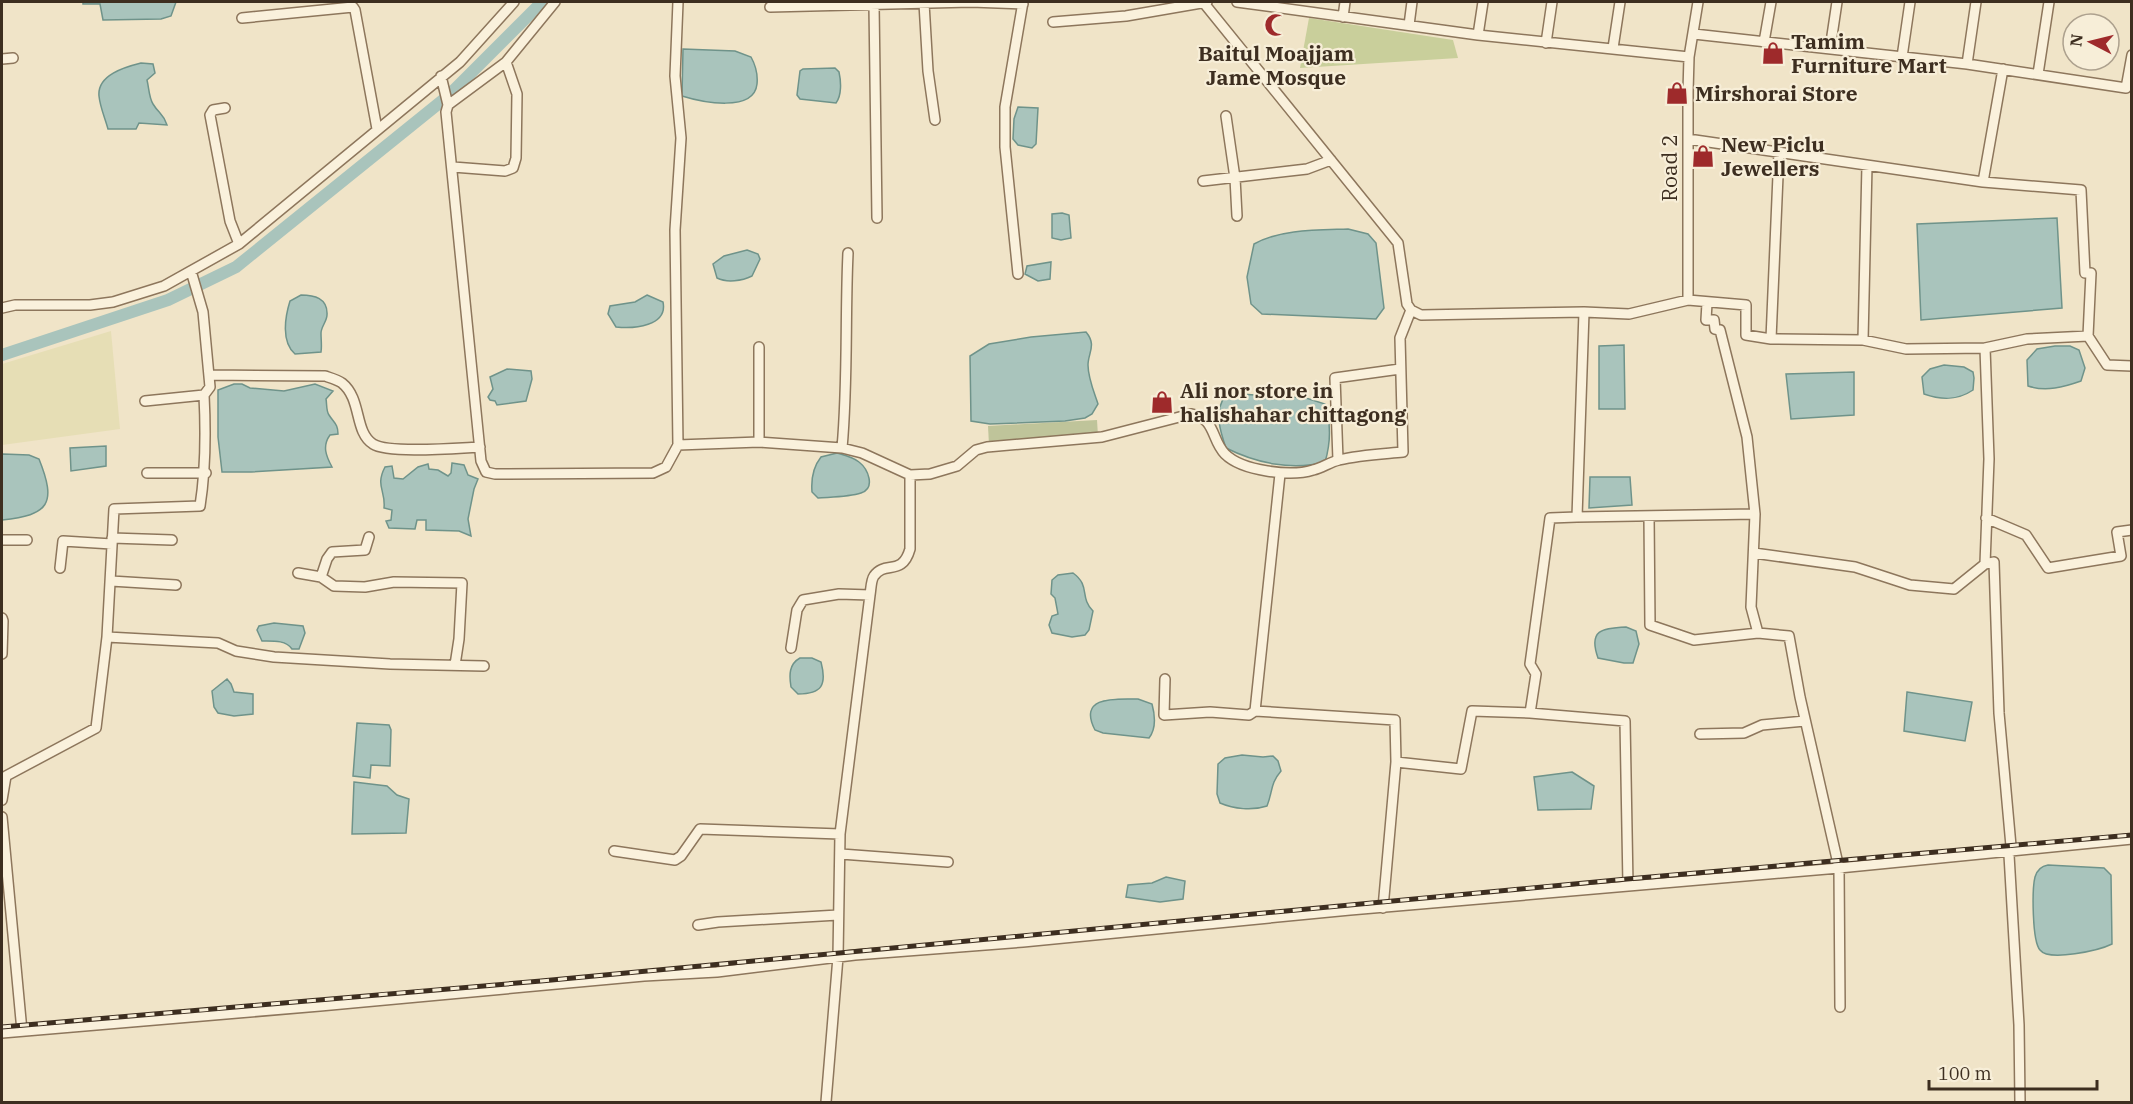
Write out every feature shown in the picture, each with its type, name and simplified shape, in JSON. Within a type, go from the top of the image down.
[{"type":"street","points":[[2,308],[15,305],[90,305],[113,302],[149,292],[238,244],[460,62],[514,2]]},
{"type":"street","points":[[447,102],[506,62],[555,2]]},
{"type":"street","points":[[441,77],[447,102],[446,112],[481,461],[486,472],[495,474],[653,473],[666,467],[678,445],[675,230],[681,138],[675,76],[678,2]]},
{"type":"street","points":[[770,7],[1023,2],[1005,106],[1005,147],[1017,274]]},
{"type":"street","points":[[1053,22],[1126,16],[1205,2],[1398,243],[1407,304],[1411,310],[1421,315],[1584,312],[1629,314],[1688,300],[1746,305],[1746,335],[1771,339],[1863,340],[1905,349],[1985,348],[2027,339],[2088,336]]},
{"type":"street","points":[[1237,2],[1282,5],[1343,17],[1478,35],[1689,57]]},
{"type":"street","points":[[1343,17],[1345,2]]},
{"type":"street","points":[[1408,25],[1412,2]]},
{"type":"street","points":[[1478,35],[1483,2]]},
{"type":"street","points":[[1546,43],[1552,2]]},
{"type":"street","points":[[1613,48],[1620,2]]},
{"type":"street","name":"Road 2","points":[[1688,300],[1689,57],[1698,2]]},
{"type":"street","points":[[1764,42],[1771,2]]},
{"type":"street","points":[[1830,49],[1837,2]]},
{"type":"street","points":[[1902,57],[1910,2]]},
{"type":"street","points":[[1967,64],[1976,2]]},
{"type":"street","points":[[2038,74],[2049,2]]},
{"type":"street","points":[[924,3],[928,71],[934,120]]},
{"type":"street","points":[[874,5],[877,218]]},
{"type":"street","points":[[242,18],[353,7],[377,129]]},
{"type":"street","points":[[1694,34],[1967,64],[2129,88],[2132,55]]},
{"type":"street","points":[[2,59],[13,58]]},
{"type":"street","points":[[453,167],[505,171],[513,168],[516,158],[517,94],[506,62]]},
{"type":"street","points":[[1983,182],[2003,69]]},
{"type":"street","points":[[225,108],[213,110],[210,115],[230,221],[238,244]]},
{"type":"street","points":[[1226,116],[1235,178],[1237,216]]},
{"type":"street","points":[[1688,139],[1983,182],[2081,190],[2085,273],[2091,273],[2088,336],[2107,365],[2132,366]]},
{"type":"street","points":[[1771,339],[1779,152]]},
{"type":"street","points":[[1203,181],[1307,169],[1331,160]]},
{"type":"street","points":[[1863,340],[1868,165]]},
{"type":"street","points":[[842,448],[848,253]]},
{"type":"street","points":[[2,800],[4,772],[96,728],[107,636],[114,509],[200,506],[206,473],[204,395],[210,387],[210,375],[201,302],[191,271]]},
{"type":"street","points":[[1707,303],[1706,320],[1714,320],[1715,329],[1720,330],[1747,437],[1755,514],[1751,607],[1758,633]]},
{"type":"street","points":[[678,445],[759,442],[842,448],[862,453],[910,475],[930,474],[957,466],[976,450],[987,447],[1102,437],[1191,414],[1201,416],[1210,426],[1224,454],[1247,466],[1280,474],[1311,471],[1338,460],[1403,452],[1400,338],[1411,310]]},
{"type":"street","points":[[1576,517],[1584,312]]},
{"type":"street","points":[[759,347],[759,442]]},
{"type":"street","points":[[1985,348],[1989,459],[1985,564]]},
{"type":"street","points":[[1338,460],[1335,378],[1400,369]]},
{"type":"street","points":[[210,375],[325,376],[342,382],[353,395],[364,435],[374,445],[390,449],[480,447]]},
{"type":"street","points":[[145,400],[204,395]]},
{"type":"street","points":[[147,473],[206,473]]},
{"type":"street","points":[[1254,711],[1280,474]]},
{"type":"street","points":[[826,1102],[838,957],[840,834],[870,595],[874,576],[881,570],[901,565],[906,560],[909,549],[910,475]]},
{"type":"street","points":[[1530,713],[1536,674],[1530,664],[1550,518],[1755,514]]},
{"type":"street","points":[[1649,516],[1650,625],[1694,640],[1758,633],[1789,636],[1805,721],[1839,868],[1840,1007]]},
{"type":"street","points":[[1986,518],[2026,535],[2048,568],[2121,556],[2117,532],[2132,530]]},
{"type":"street","points":[[321,577],[332,552],[365,550],[369,537]]},
{"type":"street","points":[[2,540],[27,540]]},
{"type":"street","points":[[60,568],[63,541],[172,540]]},
{"type":"street","points":[[1754,553],[1855,567],[1910,585],[1954,589],[1985,564],[1994,562],[1999,713],[2009,817],[2019,1025],[2020,1102]]},
{"type":"street","points":[[298,573],[321,577],[334,586],[365,587],[394,582],[462,583],[455,665]]},
{"type":"street","points":[[111,581],[176,585]]},
{"type":"street","points":[[791,648],[797,610],[803,600],[839,594],[870,595]]},
{"type":"street","points":[[2,618],[2,654]]},
{"type":"street","points":[[107,636],[218,643],[236,651],[274,657],[390,664],[484,666]]},
{"type":"street","points":[[1165,679],[1164,715],[1210,712],[1249,715],[1254,711],[1395,720],[1396,762],[1383,908]]},
{"type":"street","points":[[1396,762],[1461,769],[1472,711],[1530,713],[1624,721],[1628,885]]},
{"type":"street","points":[[1700,734],[1744,733],[1762,725],[1805,721]]},
{"type":"street","points":[[2,817],[22,1031]]},
{"type":"street","points":[[614,851],[675,860],[681,856],[700,829],[840,834]]},
{"type":"street","points":[[2,1033],[644,976],[717,972],[838,957],[1839,868],[2132,839]]},
{"type":"street","points":[[841,854],[948,862]]},
{"type":"street","points":[[699,925],[838,915]]},
{"type":"shaded area","points":[[111,331],[120,429],[2,445],[2,364]]},
{"type":"green space","points":[[1309,18],[1453,40],[1458,58],[1300,68]]},
{"type":"green space","points":[[1097,420],[1098,436],[989,445],[988,426]]},
{"type":"water","points":[[83,2],[176,2],[171,16],[161,19],[103,20],[100,4],[83,4]]},
{"type":"water","points":[[683,49],[735,51],[751,57],[757,77],[754,93],[747,99],[726,103],[701,101],[682,96]]},
{"type":"water","points":[[141,63],[153,64],[155,73],[147,80],[150,96],[167,125],[139,123],[136,129],[108,129],[99,96],[102,83],[113,73]]},
{"type":"water","points":[[835,68],[839,72],[841,84],[836,103],[800,99],[797,95],[800,71]]},
{"type":"water","points":[[1018,107],[1038,108],[1036,144],[1032,148],[1018,145],[1013,139],[1014,119]]},
{"type":"water","points":[[1052,214],[1069,215],[1071,238],[1061,240],[1052,238]]},
{"type":"water","points":[[2057,218],[2062,308],[1921,320],[1917,224]]},
{"type":"water","points":[[1348,229],[1368,234],[1376,243],[1384,308],[1376,319],[1262,314],[1251,304],[1247,277],[1254,244],[1288,233]]},
{"type":"water","points":[[747,250],[758,254],[760,259],[752,276],[734,281],[717,278],[713,264],[724,256]]},
{"type":"water","points":[[1051,262],[1050,279],[1038,281],[1025,274],[1027,266]]},
{"type":"water","points":[[301,295],[323,301],[327,309],[326,320],[321,331],[321,352],[295,354],[288,343],[285,329],[288,307],[290,301]]},
{"type":"water","points":[[647,295],[663,302],[660,316],[655,321],[640,326],[616,327],[608,314],[610,306],[635,302]]},
{"type":"water","points":[[1086,332],[1091,341],[1089,375],[1098,404],[1092,414],[1085,418],[1065,421],[990,424],[971,421],[970,356],[989,344]]},
{"type":"water","points":[[1624,345],[1625,409],[1599,409],[1599,346]]},
{"type":"water","points":[[2070,346],[2079,350],[2085,368],[2081,381],[2048,389],[2028,386],[2027,360],[2037,349]]},
{"type":"water","points":[[1944,365],[1964,367],[1973,372],[1973,390],[1961,396],[1949,398],[1924,394],[1922,377],[1930,369]]},
{"type":"water","points":[[507,369],[531,371],[532,379],[526,401],[497,405],[488,397],[493,389],[490,377]]},
{"type":"water","points":[[1854,372],[1854,415],[1791,419],[1786,374]]},
{"type":"water","points":[[234,384],[284,391],[315,384],[333,391],[326,399],[328,413],[338,431],[338,434],[330,435],[326,443],[327,455],[332,467],[222,472],[218,437],[218,390]]},
{"type":"water","points":[[1239,394],[1306,398],[1325,404],[1330,433],[1325,462],[1300,466],[1274,464],[1249,458],[1226,448],[1220,428],[1220,408],[1225,396]]},
{"type":"water","points":[[106,446],[106,466],[71,471],[70,448]]},
{"type":"water","points":[[837,453],[848,456],[862,465],[868,474],[868,487],[861,493],[818,498],[812,492],[814,469],[821,457]]},
{"type":"water","points":[[3,454],[29,455],[39,459],[45,474],[48,497],[39,510],[30,515],[2,520]]},
{"type":"water","points":[[452,463],[464,465],[468,475],[478,479],[468,519],[471,536],[459,531],[426,530],[426,520],[417,520],[415,529],[389,528],[386,521],[391,520],[392,510],[384,508],[381,484],[385,467],[392,466],[394,478],[403,479],[418,467],[428,464],[429,469],[438,470],[448,476],[451,473]]},
{"type":"water","points":[[1590,477],[1630,477],[1632,505],[1589,508]]},
{"type":"water","points":[[1073,573],[1082,582],[1086,601],[1093,611],[1089,630],[1085,635],[1072,637],[1052,633],[1049,625],[1052,616],[1058,614],[1055,598],[1051,594],[1052,580],[1058,575]]},
{"type":"water","points":[[274,623],[303,626],[305,633],[299,649],[292,649],[279,642],[262,641],[257,630],[259,626]]},
{"type":"water","points":[[1626,627],[1636,631],[1639,644],[1633,663],[1598,658],[1595,641],[1599,632],[1610,628]]},
{"type":"water","points":[[812,658],[821,662],[823,670],[821,687],[806,694],[798,694],[791,687],[791,670],[796,660]]},
{"type":"water","points":[[227,679],[234,692],[253,694],[253,714],[234,716],[218,713],[214,707],[212,691]]},
{"type":"water","points":[[1907,692],[1972,702],[1965,741],[1904,731]]},
{"type":"water","points":[[1138,699],[1152,704],[1154,722],[1149,738],[1095,730],[1091,710],[1095,705],[1102,701]]},
{"type":"water","points":[[357,723],[389,725],[391,730],[390,766],[371,765],[370,778],[353,776]]},
{"type":"water","points":[[1242,755],[1273,756],[1278,761],[1281,771],[1273,784],[1267,806],[1243,809],[1220,803],[1217,794],[1218,764],[1225,758]]},
{"type":"water","points":[[1572,772],[1594,786],[1591,809],[1538,810],[1534,777]]},
{"type":"water","points":[[354,782],[387,786],[397,795],[409,799],[406,833],[352,834]]},
{"type":"water","points":[[2048,865],[2104,868],[2111,875],[2112,944],[2086,952],[2064,955],[2053,955],[2040,950],[2034,926],[2034,883],[2038,870]]},
{"type":"water","points":[[1166,877],[1185,881],[1183,899],[1160,902],[1126,897],[1128,885],[1152,883]]},
{"type":"waterway","points":[[2,355],[168,300],[236,267],[448,96],[542,2]]},
{"type":"railway","points":[[2,1027],[541,981],[1627,879],[2132,835]]},
{"type":"place","name":"Baitul Moajjam Jame Mosque","points":[[1276,25]]},
{"type":"place","name":"Tamim Furniture Mart","points":[[1773,53]]},
{"type":"place","name":"Mirshorai Store","points":[[1677,93]]},
{"type":"place","name":"New Piclu Jewellers","points":[[1703,156]]},
{"type":"place","name":"Ali nor store in halishahar chittagong","points":[[1162,402]]}]
